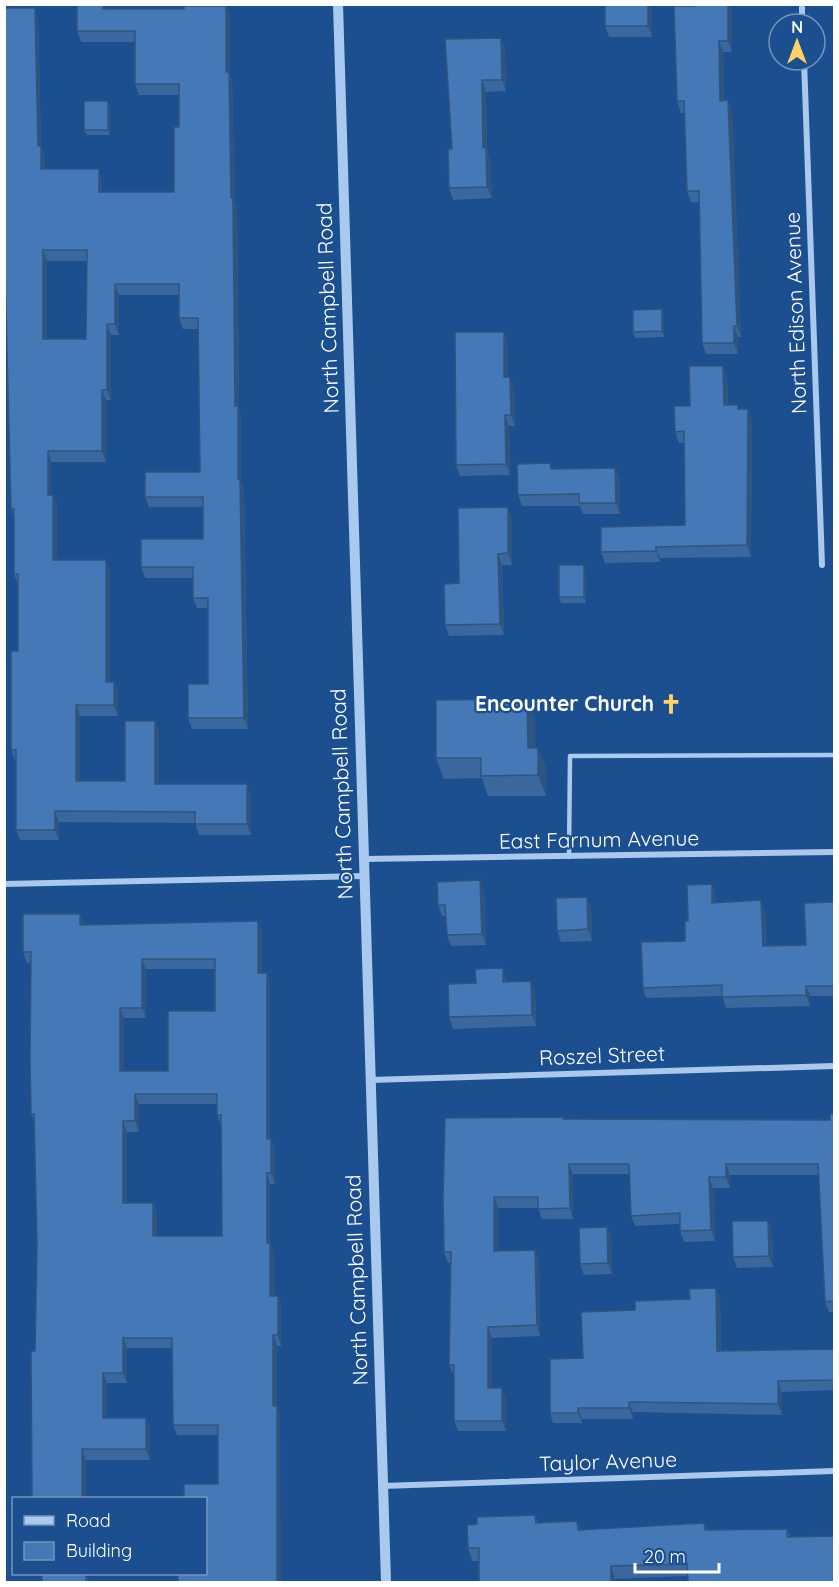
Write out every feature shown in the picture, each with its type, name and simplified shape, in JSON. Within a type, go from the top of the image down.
[{"type":"street","name":"North Campbell Road","points":[[338,4],[386,1582]]},
{"type":"street","name":"North Edison Avenue","points":[[804,72],[822,566]]},
{"type":"street","name":"East Farnum Avenue","points":[[363,859],[834,852]]},
{"type":"street","points":[[4,884],[364,876]]},
{"type":"street","name":"Roszel Street","points":[[370,1080],[834,1066]]},
{"type":"street","name":"Taylor Avenue","points":[[382,1486],[834,1471]]},
{"type":"lane","points":[[569,857],[570,756],[834,755]]},
{"type":"building","points":[[77,4],[103,4],[103,9],[184,9],[184,6],[226,6],[226,72],[229,72],[231,198],[233,198],[235,406],[238,406],[244,718],[188,718],[188,684],[208,684],[208,598],[193,598],[193,567],[141,567],[141,539],[203,539],[203,497],[145,497],[145,472],[200,472],[198,318],[179,318],[179,284],[115,284],[115,324],[107,324],[107,390],[102,390],[102,451],[48,451],[48,495],[53,495],[53,560],[106,560],[106,682],[114,682],[114,705],[76,705],[76,781],[125,781],[125,721],[155,721],[155,784],[247,784],[247,824],[195,824],[195,812],[55,811],[55,830],[16,830],[16,750],[11,750],[11,651],[18,651],[18,574],[14,574],[14,509],[11,509],[4,233],[4,8],[35,8],[38,146],[41,146],[41,169],[99,169],[99,192],[174,192],[174,127],[179,127],[179,84],[135,84],[135,31],[77,31]],"holes":[[[43,250],[87,250],[86,339],[43,339]]]},
{"type":"building","points":[[605,4],[648,4],[648,26],[605,26]]},
{"type":"building","points":[[694,4],[728,4],[728,41],[719,41],[720,101],[728,100],[737,326],[734,326],[734,343],[702,343],[699,191],[687,191],[684,101],[677,101],[674,6],[694,6]]},
{"type":"building","points":[[501,38],[502,80],[482,80],[483,148],[486,147],[487,187],[449,188],[448,149],[452,149],[445,39]]},
{"type":"building","points":[[84,101],[108,101],[108,130],[84,130]]},
{"type":"building","points":[[662,309],[662,331],[633,332],[633,310]]},
{"type":"building","points":[[455,332],[504,332],[504,377],[510,377],[511,415],[505,415],[506,464],[456,465]]},
{"type":"building","points":[[689,366],[723,366],[724,405],[738,405],[738,409],[748,409],[747,545],[656,547],[656,551],[601,552],[601,527],[685,525],[684,431],[675,432],[674,406],[690,406]]},
{"type":"building","points":[[550,463],[551,469],[615,468],[616,503],[579,503],[579,494],[518,495],[517,464]]},
{"type":"building","points":[[508,507],[508,553],[498,554],[500,624],[445,625],[444,584],[459,583],[458,508]]},
{"type":"building","points":[[559,565],[584,565],[584,597],[559,597]]},
{"type":"building","points":[[527,699],[528,748],[538,748],[538,775],[481,776],[481,758],[436,758],[436,700]]},
{"type":"building","points":[[480,880],[482,934],[447,935],[445,905],[438,905],[437,882]]},
{"type":"building","points":[[712,884],[712,903],[761,900],[763,946],[806,945],[804,903],[834,902],[834,986],[806,986],[806,995],[722,997],[722,985],[643,988],[641,942],[685,941],[685,921],[688,921],[687,885]]},
{"type":"building","points":[[587,897],[588,929],[557,931],[556,898]]},
{"type":"building","points":[[23,914],[80,914],[80,925],[258,921],[258,973],[267,973],[267,1139],[271,1139],[271,1173],[267,1173],[267,1243],[270,1243],[270,1296],[278,1296],[278,1335],[273,1335],[273,1406],[277,1406],[277,1582],[178,1582],[178,1575],[207,1575],[207,1497],[184,1497],[184,1484],[218,1484],[218,1425],[173,1425],[172,1338],[123,1338],[123,1373],[103,1373],[103,1418],[146,1418],[146,1449],[82,1449],[82,1497],[32,1497],[31,1351],[35,1351],[37,1246],[34,1114],[31,1114],[31,952],[23,952]],"holes":[[[142,959],[215,959],[215,1011],[168,1011],[168,1071],[120,1071],[120,1008],[142,1008]],[[135,1094],[217,1094],[217,1115],[221,1115],[222,1236],[153,1236],[153,1203],[123,1203],[123,1121],[135,1121]]]},
{"type":"building","points":[[503,968],[503,982],[531,981],[532,1015],[449,1017],[448,984],[476,983],[475,969]]},
{"type":"building","points":[[830,1114],[834,1114],[834,1301],[825,1302],[818,1164],[726,1164],[726,1177],[709,1177],[711,1230],[680,1231],[680,1213],[631,1216],[629,1164],[569,1164],[570,1208],[538,1209],[538,1197],[494,1197],[494,1251],[535,1250],[537,1325],[488,1327],[488,1388],[502,1388],[502,1421],[454,1421],[454,1365],[449,1365],[451,1252],[444,1252],[445,1118],[830,1120]]},
{"type":"building","points":[[732,1221],[768,1221],[769,1256],[733,1257]]},
{"type":"building","points":[[607,1227],[608,1263],[580,1264],[579,1228]]},
{"type":"building","points":[[716,1288],[717,1351],[834,1349],[834,1380],[778,1381],[778,1404],[629,1402],[629,1408],[578,1408],[578,1413],[550,1413],[550,1359],[583,1358],[581,1312],[635,1310],[635,1301],[690,1299],[689,1289]]},
{"type":"building","points":[[535,1515],[536,1523],[577,1521],[578,1530],[704,1523],[705,1530],[787,1529],[787,1537],[834,1536],[834,1582],[688,1582],[687,1564],[611,1566],[611,1582],[479,1582],[479,1548],[468,1548],[467,1525],[477,1524],[477,1517]]},
{"type":"building","points":[[42,1575],[86,1575],[86,1582],[42,1582]]},
{"type":"place","name":"Encounter Church","points":[[671,704]]}]
